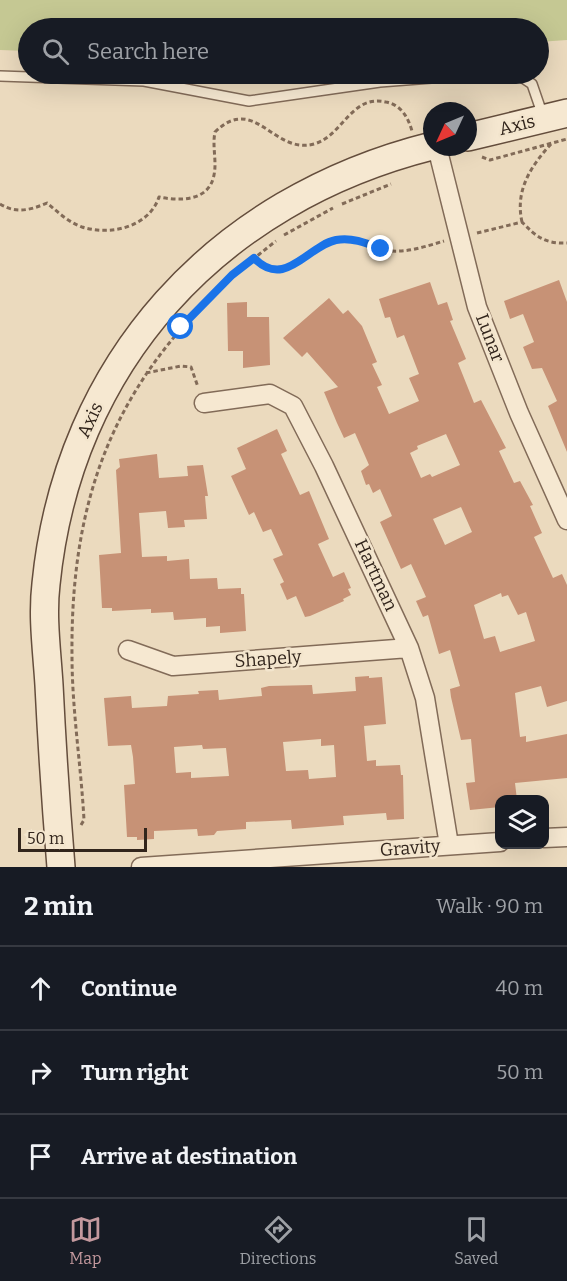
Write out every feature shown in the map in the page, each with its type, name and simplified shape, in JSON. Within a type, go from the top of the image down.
[{"type":"street","name":"Axis","points":[[477,146],[554,125]]},
{"type":"street","name":"Axis","points":[[61,867],[45,588],[60,497],[76,449],[95,407],[117,367],[142,331],[196,273],[240,233],[313,189],[350,172],[423,150]]},
{"type":"street","name":"Lunar","points":[[432,156],[459,237],[477,307],[519,413],[567,520]]},
{"type":"street","name":"Hartman","points":[[204,403],[270,394],[293,406],[324,465],[409,648],[425,698],[449,845]]},
{"type":"street","name":"Shapely","points":[[129,650],[173,666],[409,648]]},
{"type":"street","points":[[549,838],[567,837]]},
{"type":"street","name":"Gravity","points":[[141,867],[495,842]]},
{"type":"lane","points":[[0,76],[18,77]]},
{"type":"lane","points":[[160,84],[249,101],[366,84]]},
{"type":"lane","points":[[532,84],[554,125]]},
{"type":"path","points":[[0,204],[17,211],[31,210],[47,203],[65,219],[83,227],[105,231],[124,228],[144,219],[156,205],[159,197],[178,201],[194,198],[204,192],[214,178],[215,132],[226,121],[240,117],[290,142],[303,146],[316,144],[329,136],[361,104],[378,100],[391,103],[408,119],[423,140]]},
{"type":"path","points":[[554,125],[567,140]]},
{"type":"path","points":[[477,150],[490,160],[554,125]]},
{"type":"path","points":[[554,125],[526,178],[519,209],[522,222],[535,236],[553,244],[567,243]]},
{"type":"path","points":[[77,832],[84,820],[72,657],[74,599],[81,532],[98,467],[116,426],[146,373],[181,327],[232,275],[282,236],[340,205],[395,183]]},
{"type":"path","points":[[254,258],[270,269],[286,268],[303,261],[333,240],[347,238],[381,249],[404,251],[522,222]]},
{"type":"path","points":[[146,373],[181,366],[191,367],[204,403]]},
{"type":"green space","points":[[0,0],[567,0],[567,40],[549,41],[549,18],[18,18],[18,51],[0,50]]},
{"type":"building","points":[[559,280],[567,302],[567,452],[548,406],[557,401],[542,368],[532,369],[523,347],[534,342],[523,314],[510,319],[504,301]]},
{"type":"building","points":[[430,282],[438,305],[447,302],[453,320],[450,321],[466,359],[458,363],[474,403],[481,400],[506,448],[499,451],[514,483],[520,481],[533,505],[530,506],[542,533],[534,537],[553,578],[562,574],[567,585],[567,701],[547,707],[541,686],[515,693],[520,737],[526,736],[526,742],[567,734],[567,778],[515,783],[516,795],[495,795],[495,808],[470,810],[466,783],[475,782],[471,739],[461,740],[450,689],[460,686],[450,650],[439,654],[428,615],[423,617],[416,601],[426,597],[411,564],[401,569],[380,522],[392,516],[380,489],[373,493],[369,484],[366,485],[361,471],[369,465],[355,433],[344,438],[337,423],[324,392],[338,387],[307,352],[302,357],[283,338],[329,298],[343,314],[348,310],[362,326],[377,362],[372,364],[382,385],[377,387],[389,414],[419,401],[409,378],[419,374],[404,335],[397,338],[390,317],[385,318],[379,299]],"holes":[[[446,434],[460,465],[432,477],[430,474],[421,478],[410,453],[418,449],[417,446]],[[461,507],[472,532],[445,545],[433,519]],[[501,593],[502,597],[508,595],[518,615],[526,612],[535,641],[500,652],[495,636],[484,639],[474,605]]]},
{"type":"building","points":[[247,302],[247,317],[269,317],[270,365],[243,368],[243,351],[228,351],[227,303]]},
{"type":"building","points":[[277,429],[287,451],[281,454],[300,495],[309,491],[329,539],[318,544],[333,577],[344,572],[351,588],[348,589],[351,595],[343,599],[344,601],[305,617],[296,596],[287,600],[280,584],[284,582],[273,559],[283,555],[271,529],[263,532],[254,512],[249,515],[231,476],[246,469],[237,448]]},
{"type":"building","points":[[157,454],[159,478],[188,476],[187,466],[203,465],[208,496],[205,496],[207,519],[184,520],[185,527],[168,528],[166,511],[139,513],[142,557],[167,556],[167,561],[189,559],[190,579],[217,578],[218,589],[241,588],[241,594],[244,594],[246,631],[220,633],[220,626],[206,627],[206,618],[174,620],[173,612],[151,613],[151,609],[112,611],[112,608],[102,608],[99,555],[121,553],[116,470],[120,467],[119,459]]},
{"type":"building","points":[[355,677],[382,677],[386,724],[364,726],[367,761],[376,760],[376,766],[400,765],[401,775],[403,775],[404,819],[387,820],[386,813],[343,816],[344,825],[292,829],[291,820],[246,822],[246,829],[217,831],[214,835],[198,836],[197,829],[154,831],[154,839],[137,840],[137,837],[127,837],[124,785],[135,784],[133,757],[131,745],[108,746],[104,698],[131,696],[132,708],[167,706],[168,696],[199,694],[198,691],[218,690],[219,700],[262,696],[261,688],[269,686],[312,685],[313,694],[356,691]],"holes":[[[321,739],[321,746],[334,745],[336,777],[309,779],[308,770],[286,771],[283,742]],[[202,745],[203,749],[226,748],[229,776],[191,778],[191,772],[176,773],[174,747]]]},
{"type":"route","points":[[181,327],[232,275],[254,258],[270,269],[286,268],[303,261],[333,240],[347,238],[381,249]]}]
